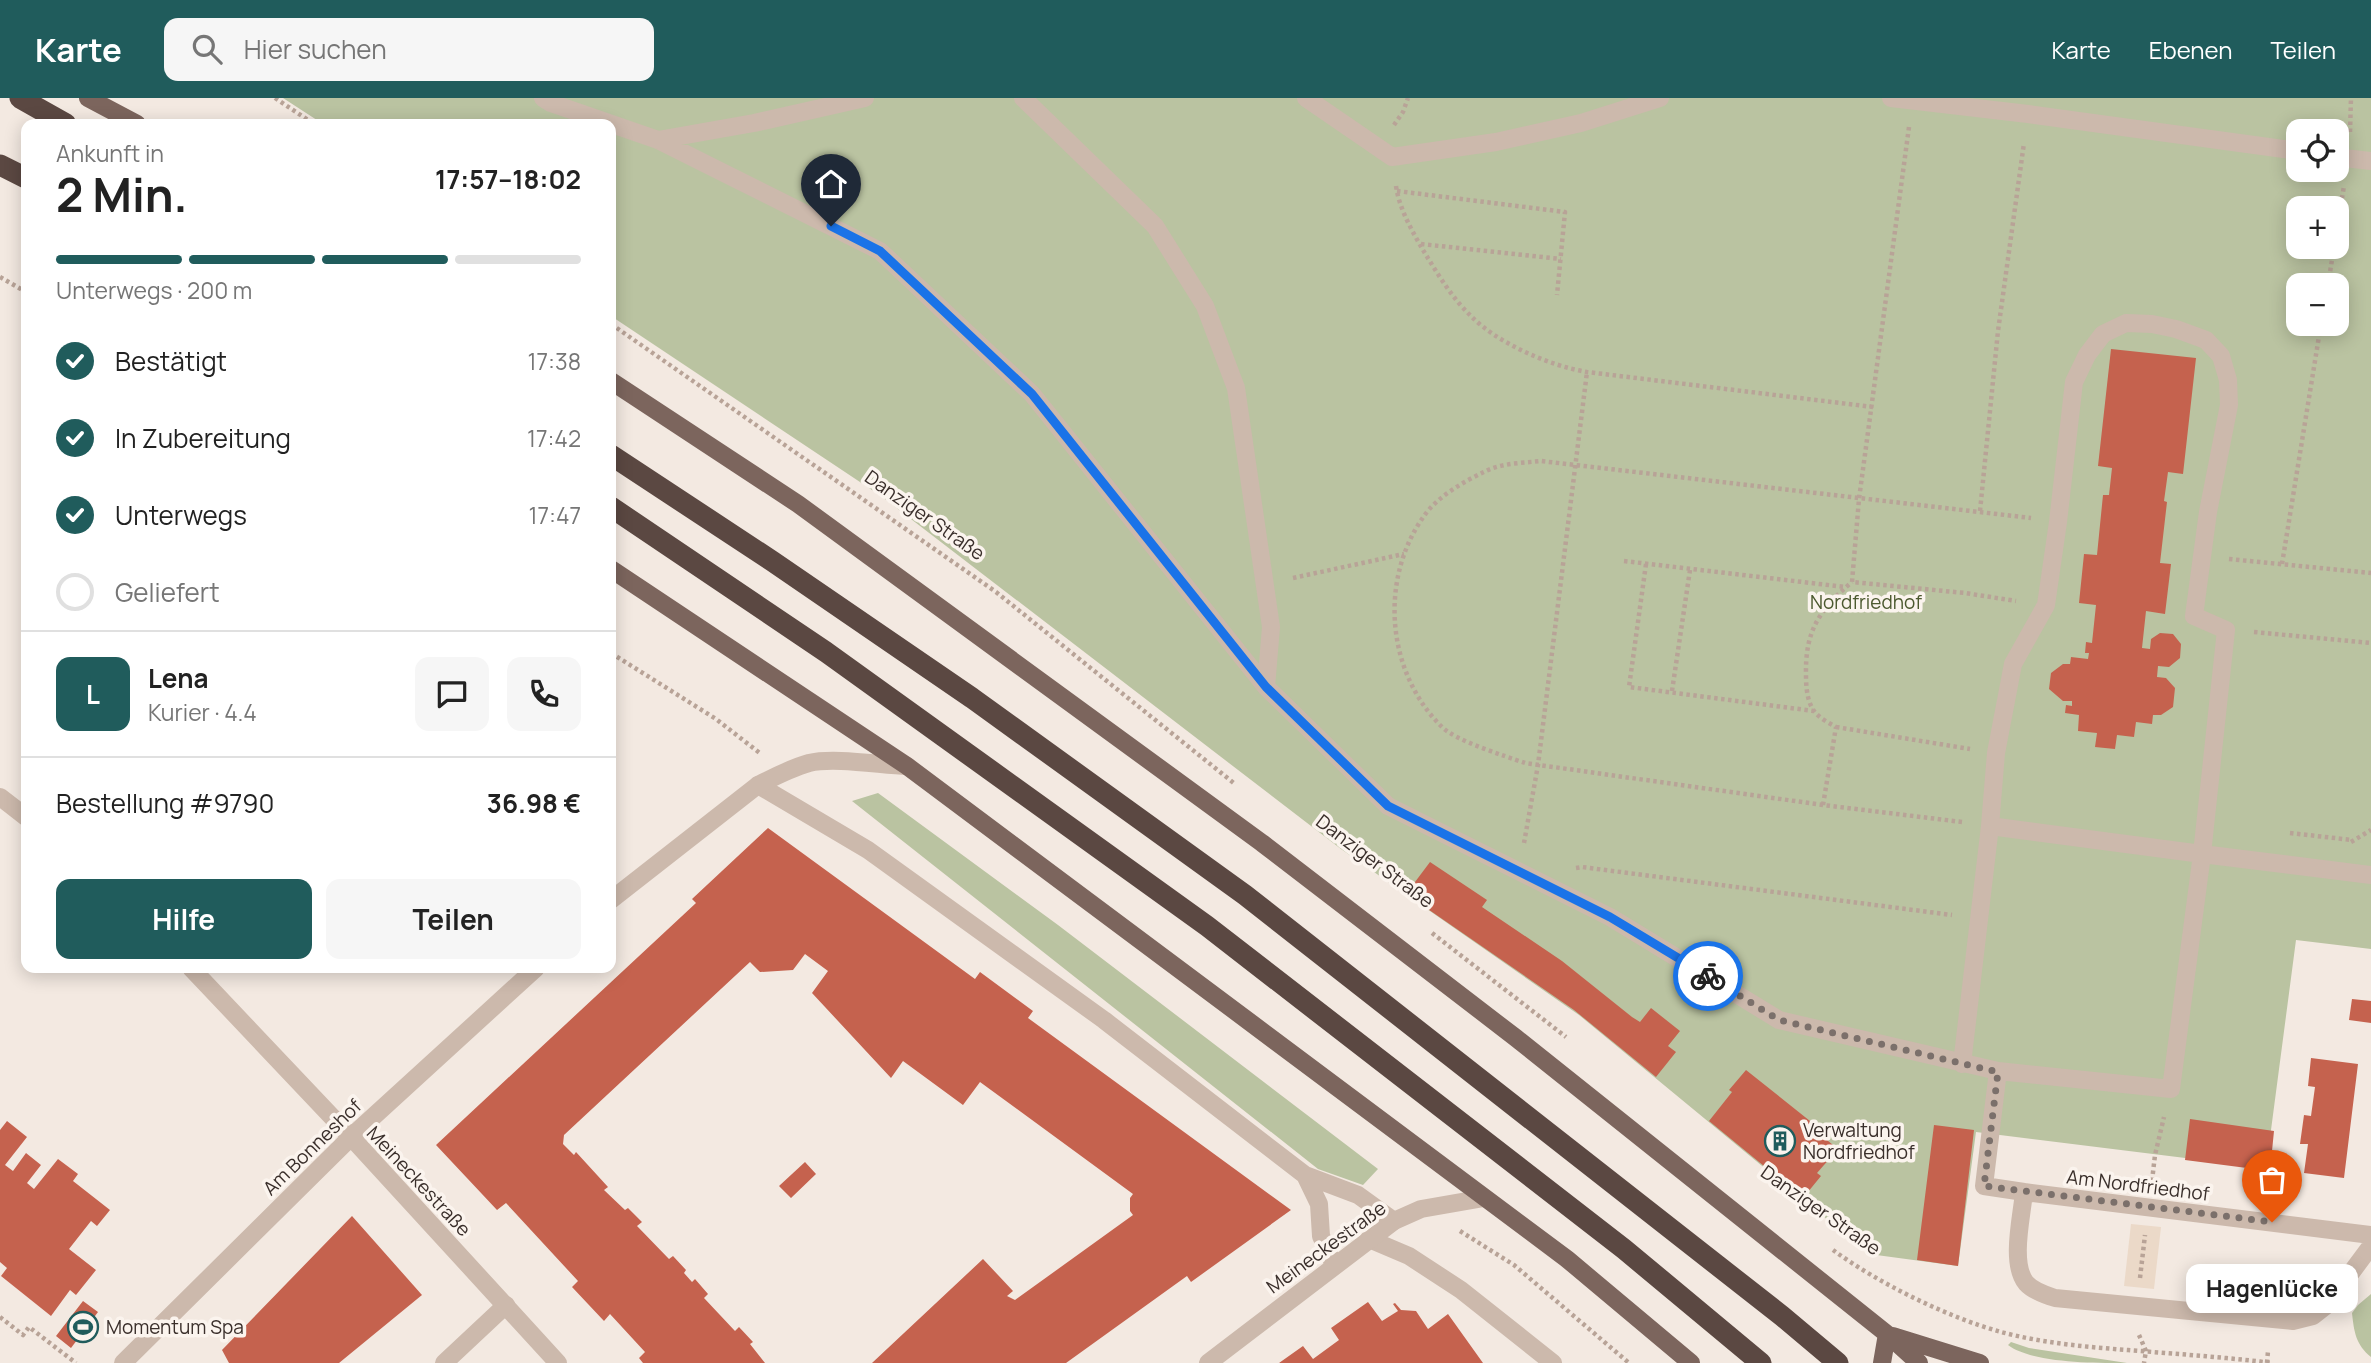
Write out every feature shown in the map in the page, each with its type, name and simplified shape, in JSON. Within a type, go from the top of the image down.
[{"type":"highway","points":[[20,98],[57,119]]},
{"type":"highway","points":[[0,166],[21,176]]},
{"type":"highway","points":[[616,458],[961,690],[1245,895],[1782,1316],[1838,1363]]},
{"type":"highway","points":[[616,509],[826,652],[1208,926],[1624,1249],[1761,1363]]},
{"type":"main road","points":[[88,98],[128,119]]},
{"type":"main road","points":[[0,166],[21,181]]},
{"type":"main road","points":[[616,384],[798,504],[1262,843],[1516,1038],[1887,1334],[1919,1363]]},
{"type":"main road","points":[[616,572],[907,766],[1567,1259],[1691,1363]]},
{"type":"main road","points":[[1882,1363],[1887,1334]]},
{"type":"main road","points":[[1887,1334],[1980,1363]]},
{"type":"street","points":[[542,98],[597,119]]},
{"type":"street","points":[[658,140],[754,123],[865,98]]},
{"type":"street","points":[[1023,98],[1155,226],[1205,306],[1236,388],[1271,627],[1266,687]]},
{"type":"street","points":[[1306,98],[1392,157],[1496,142],[1581,123],[1660,98]]},
{"type":"street","points":[[1891,98],[2286,149]]},
{"type":"street","points":[[616,125],[658,140],[880,251],[1032,394],[1266,687],[1388,806],[1610,917],[1779,1020],[1962,1064],[1998,1072],[2171,1089],[2202,854],[2226,630],[2194,616],[2229,405],[2228,380],[2221,356],[2206,340],[2176,328],[2126,323],[2103,334],[2087,355],[2074,382],[2046,605],[2013,664],[1996,753],[1962,1064]]},
{"type":"street","points":[[2349,159],[2371,161]]},
{"type":"street","points":[[616,896],[758,785],[783,772],[811,763],[907,766]]},
{"type":"street","points":[[758,785],[868,850],[1104,1020],[1305,1175],[1357,1195],[1394,1221]]},
{"type":"street","points":[[0,797],[21,813]]},
{"type":"street","points":[[1990,826],[2371,875]]},
{"type":"street","name":"Meineckestraße","points":[[196,973],[351,1137],[558,1363]]},
{"type":"street","name":"Am Bonneshof","points":[[123,1363],[351,1137],[531,973]]},
{"type":"street","name":"Am Nordfriedhof","points":[[1998,1072],[1984,1186],[2371,1235]]},
{"type":"street","points":[[1305,1175],[1319,1204],[1321,1236],[1334,1265]]},
{"type":"street","points":[[2024,1192],[2018,1257],[2020,1271],[2027,1284],[2040,1293],[2055,1298],[2293,1321],[2313,1316],[2327,1306],[2371,1246]]},
{"type":"street","name":"Meineckestraße","points":[[1208,1363],[1394,1221],[1420,1209],[1484,1198]]},
{"type":"street","points":[[1369,1239],[1409,1256],[1461,1290],[1553,1363]]},
{"type":"street","points":[[444,1363],[506,1306]]},
{"type":"path","points":[[275,98],[306,119]]},
{"type":"path","points":[[1852,582],[1859,499],[1913,101]]},
{"type":"path","points":[[1980,511],[1998,331],[2028,114]]},
{"type":"path","points":[[1392,157],[1397,191],[1412,231],[1438,274],[1471,317],[1516,348],[1565,368],[1587,372],[1873,407]]},
{"type":"path","points":[[1397,191],[1565,212],[1557,295]]},
{"type":"path","points":[[1420,244],[1561,260]]},
{"type":"path","points":[[0,277],[21,289]]},
{"type":"path","name":"Danziger Straße","points":[[616,327],[996,592],[1244,791]]},
{"type":"path","points":[[2282,564],[2319,336]]},
{"type":"path","points":[[1587,372],[1522,873],[1582,867],[1979,919]]},
{"type":"path","points":[[1990,826],[1823,806],[1538,765],[1484,749],[1443,729],[1423,703],[1398,650],[1394,596],[1404,554],[1424,515],[1485,471],[1506,465],[1541,461],[2058,522]]},
{"type":"path","points":[[1264,584],[1404,554]]},
{"type":"path","points":[[2203,556],[2371,573]]},
{"type":"path","points":[[1623,561],[1846,587]]},
{"type":"path","points":[[1646,564],[1629,687],[1814,712],[1836,727],[1996,753]]},
{"type":"path","points":[[1672,691],[1690,570]]},
{"type":"path","points":[[1814,712],[1808,697],[1806,678],[1806,652],[1810,634],[1835,597],[1852,582],[1965,593],[2046,605]]},
{"type":"path","points":[[2226,630],[2371,643]]},
{"type":"path","points":[[616,656],[716,719],[761,754]]},
{"type":"path","points":[[1823,806],[1836,727]]},
{"type":"path","name":"Danziger Straße","points":[[1421,925],[1574,1044]]},
{"type":"path","points":[[2151,1188],[2155,1155],[2171,1089]]},
{"type":"path","points":[[1457,1229],[1514,1265],[1629,1363]]},
{"type":"path","points":[[2139,1283],[2146,1230]]},
{"type":"path","name":"Danziger Straße","points":[[1822,1243],[1893,1286],[1972,1322],[2003,1332],[2146,1352],[2269,1363]]},
{"type":"path","points":[[0,1317],[23,1335],[29,1326],[76,1363]]},
{"type":"path","points":[[2268,1351],[2269,1363]]},
{"type":"path","points":[[2144,1363],[2146,1352]]},
{"type":"green space","name":"Nordfriedhof","points":[[283,98],[2371,98],[2371,949],[2296,940],[2266,1168],[1976,1132],[1958,1266],[1869,1254],[1579,1015],[1341,849],[881,496],[616,319],[616,119],[315,119]]},
{"type":"green space","points":[[878,793],[1058,925],[1378,1169],[1363,1185],[1318,1169],[852,801]]},
{"type":"green space","points":[[2371,1294],[2371,1357],[2357,1338],[2352,1313]]},
{"type":"green space","points":[[2011,1342],[2029,1348],[2127,1363],[2047,1359],[2019,1351],[2008,1345]]},
{"type":"shaded area","points":[[2131,1224],[2161,1227],[2154,1289],[2124,1286]]},
{"type":"building","points":[[2111,349],[2196,358],[2183,474],[2168,472],[2164,501],[2167,502],[2160,563],[2171,564],[2165,614],[2146,611],[2142,648],[2150,649],[2151,639],[2160,633],[2173,634],[2181,644],[2180,658],[2169,667],[2158,666],[2157,677],[2166,678],[2175,688],[2173,707],[2161,715],[2153,715],[2152,724],[2136,722],[2134,737],[2117,735],[2115,749],[2095,747],[2097,733],[2078,731],[2079,715],[2065,713],[2066,705],[2072,706],[2072,701],[2063,701],[2049,689],[2051,673],[2063,664],[2070,664],[2071,657],[2088,659],[2089,653],[2085,653],[2086,642],[2092,643],[2096,605],[2079,603],[2084,554],[2097,555],[2103,495],[2109,495],[2112,468],[2098,466]]},
{"type":"building","points":[[768,828],[975,979],[980,972],[1033,1011],[1028,1018],[1291,1210],[1191,1282],[1187,1276],[1066,1363],[872,1363],[983,1259],[1013,1291],[1007,1296],[1015,1300],[1133,1215],[1130,1211],[1130,1198],[1133,1194],[980,1082],[963,1105],[903,1061],[891,1078],[812,993],[828,971],[805,954],[793,970],[760,972],[750,962],[564,1135],[563,1144],[574,1155],[576,1152],[608,1187],[604,1190],[642,1222],[637,1226],[669,1259],[673,1256],[686,1270],[684,1273],[692,1282],[695,1279],[708,1294],[704,1298],[735,1331],[739,1327],[753,1342],[750,1344],[765,1363],[643,1363],[639,1358],[645,1352],[610,1314],[604,1321],[572,1287],[578,1281],[506,1203],[497,1210],[436,1145],[696,903],[692,899]]},
{"type":"building","points":[[1430,862],[1487,900],[1482,907],[1562,961],[1632,1017],[1640,1022],[1651,1008],[1680,1031],[1668,1046],[1676,1052],[1656,1077],[1574,1010],[1406,894]]},
{"type":"building","points":[[2352,999],[2371,1001],[2371,1023],[2349,1020]]},
{"type":"building","points":[[2311,1058],[2358,1064],[2344,1178],[2304,1173],[2308,1144],[2300,1144],[2304,1115],[2311,1116],[2315,1087],[2308,1086]]},
{"type":"building","name":"Verwaltung Nordfriedhof","points":[[1746,1070],[1820,1129],[1817,1132],[1838,1149],[1817,1173],[1821,1176],[1803,1198],[1709,1121]]},
{"type":"building","points":[[2190,1119],[2274,1131],[2270,1171],[2185,1160]]},
{"type":"building","points":[[7,1121],[27,1137],[5,1165],[13,1171],[26,1153],[41,1165],[27,1183],[34,1189],[58,1159],[78,1174],[73,1181],[110,1210],[97,1226],[91,1221],[69,1249],[96,1270],[76,1295],[70,1290],[51,1316],[1,1276],[7,1268],[0,1262],[0,1130]]},
{"type":"building","points":[[1934,1125],[1974,1130],[1958,1266],[1917,1260]]},
{"type":"building","points":[[805,1162],[816,1174],[791,1198],[779,1186]]},
{"type":"building","points":[[352,1216],[422,1295],[339,1363],[229,1363],[222,1350]]},
{"type":"building","points":[[83,1301],[98,1312],[71,1348],[56,1336]]},
{"type":"building","points":[[1368,1302],[1382,1321],[1398,1311],[1393,1304],[1395,1303],[1401,1310],[1416,1311],[1428,1329],[1448,1314],[1483,1363],[1279,1363],[1303,1346],[1313,1359],[1339,1340],[1331,1328]]},
{"type":"way so far","points":[[1708,976],[1779,1020],[1998,1072],[1984,1186],[2272,1222]]},
{"type":"place","name":"Verwaltung Nordfriedhof","points":[[1780,1141]]},
{"type":"place","name":"Hagenlücke","points":[[2272,1222]]},
{"type":"place","name":"Momentum Spa","points":[[83,1327]]},
{"type":"route","points":[[831,226],[880,251],[1032,394],[1266,687],[1388,806],[1610,917],[1708,976]]}]
